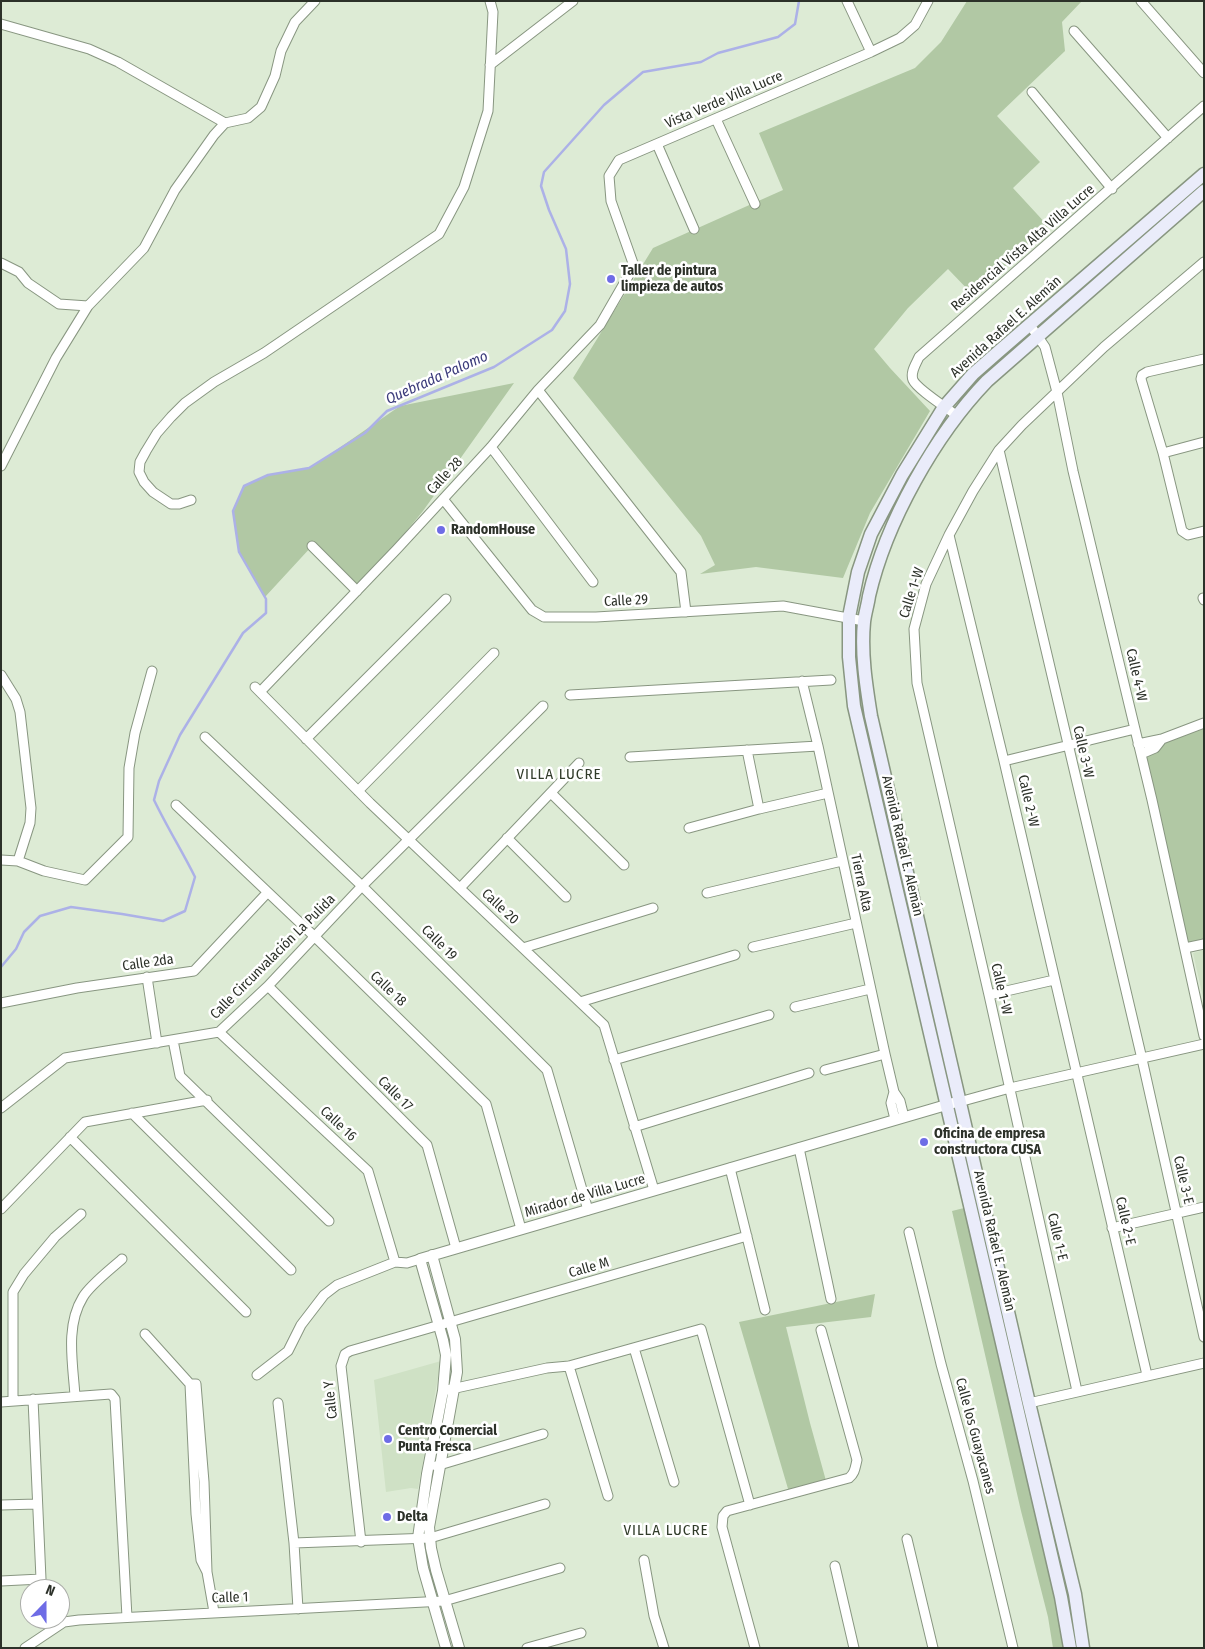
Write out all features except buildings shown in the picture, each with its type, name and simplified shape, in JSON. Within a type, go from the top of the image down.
[{"type":"main road","name":"Avenida Rafael E. Alemán","points":[[1083,1648],[1075,1594],[1029,1403],[854,706],[849,657],[849,617],[858,572],[871,534],[902,475],[944,406],[973,374],[1204,174]]},
{"type":"main road","name":"Avenida Rafael E. Alemán","points":[[1070,1648],[1061,1597],[953,1103],[872,716],[864,658],[864,621],[874,576],[890,533],[931,454],[956,415],[987,381],[1204,191]]},
{"type":"street","points":[[1,466],[56,358],[88,306],[144,248],[175,190],[214,135],[225,123],[248,118],[261,107],[275,76],[281,51],[295,22],[315,1]]},
{"type":"street","points":[[191,500],[179,504],[171,504],[153,492],[144,482],[139,472],[140,462],[158,433],[185,403],[214,382],[264,353],[439,234],[464,187],[488,112],[493,12],[490,1]]},
{"type":"street","points":[[490,65],[573,1]]},
{"type":"street","points":[[848,1],[871,52]]},
{"type":"street","points":[[917,1],[922,12]]},
{"type":"street","name":"Vista Verde Villa Lucre","points":[[634,266],[611,201],[609,176],[620,160],[900,38],[915,25],[928,1]]},
{"type":"street","points":[[1141,1],[1204,73]]},
{"type":"street","points":[[1,24],[89,49],[118,62],[225,123]]},
{"type":"street","points":[[1074,31],[1168,138]]},
{"type":"street","points":[[1032,92],[1112,188]]},
{"type":"street","name":"Residencial Vista Alta Villa Lucre","points":[[956,415],[917,386],[912,378],[913,368],[920,358],[1204,106]]},
{"type":"street","points":[[716,119],[755,204]]},
{"type":"street","points":[[657,144],[694,229]]},
{"type":"street","name":"Calle 1-W","points":[[1010,1088],[917,683],[914,629],[926,584],[949,535],[973,491],[1000,450],[1022,425],[1104,347],[1204,262]]},
{"type":"street","points":[[1,263],[19,272],[28,283],[59,304],[88,306]]},
{"type":"street","name":"Calle 28","points":[[258,689],[357,591],[491,447],[538,390],[600,325],[634,266]]},
{"type":"street","name":"Calle 4-W","points":[[1030,325],[1044,347],[1057,392],[1204,1036]]},
{"type":"street","points":[[1204,359],[1147,372],[1142,375],[1141,379],[1163,453],[1182,532],[1188,535],[1204,531]]},
{"type":"street","points":[[538,390],[681,572],[686,612]]},
{"type":"street","points":[[1163,453],[1204,442]]},
{"type":"street","points":[[491,447],[594,582]]},
{"type":"street","name":"Calle 3-W","points":[[1000,450],[1142,1059]]},
{"type":"street","name":"Calle 29","points":[[443,499],[532,610],[544,618],[596,617],[783,606],[864,621]]},
{"type":"street","name":"Calle 2-W","points":[[949,535],[1004,760],[1076,1074]]},
{"type":"street","points":[[312,546],[357,591]]},
{"type":"street","points":[[306,739],[446,599]]},
{"type":"street","points":[[358,791],[494,653]]},
{"type":"street","points":[[1,860],[18,861],[44,871],[85,880],[128,837],[129,768],[135,733],[152,671]]},
{"type":"street","points":[[1,675],[16,700],[20,712],[30,796],[30,823],[18,861]]},
{"type":"street","points":[[570,695],[831,680]]},
{"type":"street","name":"Tierra Alta","points":[[802,681],[818,746],[870,990],[894,1092],[900,1101],[900,1118]]},
{"type":"street","name":"Calle 20","points":[[258,689],[408,840],[604,1025],[654,1190]]},
{"type":"street","name":"Calle Circunvalación La Pulida","points":[[1,1108],[65,1058],[219,1032],[268,986],[362,886],[544,706]]},
{"type":"street","points":[[1138,744],[1162,739],[1204,723]]},
{"type":"street","points":[[1004,760],[1135,729]]},
{"type":"street","name":"Calle 19","points":[[205,737],[362,886],[547,1070],[588,1210]]},
{"type":"street","points":[[1141,754],[1154,748],[1162,739]]},
{"type":"street","points":[[630,757],[818,746]]},
{"type":"street","points":[[747,750],[759,810]]},
{"type":"street","points":[[460,888],[579,763]]},
{"type":"street","points":[[551,792],[624,865]]},
{"type":"street","points":[[689,828],[828,793]]},
{"type":"street","name":"Calle 18","points":[[176,806],[315,937],[486,1104],[522,1229]]},
{"type":"street","points":[[507,838],[566,897]]},
{"type":"street","points":[[707,893],[842,861]]},
{"type":"street","name":"Calle 2da","points":[[1,1003],[77,988],[194,970],[267,893]]},
{"type":"street","points":[[523,948],[653,908]]},
{"type":"street","points":[[753,947],[856,923]]},
{"type":"street","points":[[1185,948],[1204,944]]},
{"type":"street","points":[[580,1002],[735,955]]},
{"type":"street","points":[[147,977],[156,1043]]},
{"type":"street","points":[[989,995],[1054,980]]},
{"type":"street","name":"Calle 17","points":[[268,986],[428,1145],[456,1248]]},
{"type":"street","points":[[795,1007],[870,990]]},
{"type":"street","points":[[614,1060],[769,1015]]},
{"type":"street","name":"Calle 16","points":[[219,1032],[368,1171],[395,1262]]},
{"type":"street","points":[[173,1040],[180,1076],[207,1100],[330,1221]]},
{"type":"street","points":[[953,1103],[1010,1088],[1204,1044]]},
{"type":"street","points":[[825,1070],[885,1054]]},
{"type":"street","name":"Calle 3-E","points":[[1142,1059],[1204,1336]]},
{"type":"street","points":[[634,1127],[809,1073]]},
{"type":"street","name":"Calle 2-E","points":[[1076,1074],[1147,1375]]},
{"type":"street","name":"Calle 1-E","points":[[1010,1088],[1077,1391]]},
{"type":"street","points":[[1,1209],[85,1122],[207,1100]]},
{"type":"street","name":"Mirador de Villa Lucre","points":[[257,1375],[288,1351],[301,1325],[324,1295],[337,1285],[395,1262],[407,1263],[953,1103]]},
{"type":"street","points":[[132,1113],[291,1270]]},
{"type":"street","points":[[70,1137],[246,1312]]},
{"type":"street","points":[[799,1148],[832,1299]]},
{"type":"street","points":[[730,1168],[765,1310]]},
{"type":"street","points":[[1112,1228],[1204,1207]]},
{"type":"street","points":[[13,1401],[12,1292],[24,1274],[55,1237],[81,1214]]},
{"type":"street","name":"Calle los Guayacanes","points":[[909,1232],[941,1364],[976,1491],[1013,1648]]},
{"type":"street","name":"Calle M","points":[[439,1325],[747,1236]]},
{"type":"street","points":[[432,1255],[451,1323],[457,1355],[455,1390],[429,1527],[434,1563],[459,1648]]},
{"type":"street","points":[[75,1396],[72,1332],[74,1314],[84,1295],[122,1259]]},
{"type":"street","points":[[420,1259],[446,1355],[443,1391],[428,1468],[418,1538],[423,1568],[446,1648]]},
{"type":"street","name":"Calle Y","points":[[361,1542],[341,1366],[342,1358],[350,1351],[439,1325]]},
{"type":"street","points":[[443,1391],[455,1390],[547,1368],[569,1366],[701,1329],[750,1505]]},
{"type":"street","points":[[755,1648],[722,1527],[722,1521],[727,1511],[849,1478],[853,1474],[857,1460],[821,1330]]},
{"type":"street","points":[[145,1334],[190,1384],[192,1445],[200,1482],[202,1533],[214,1612]]},
{"type":"street","points":[[634,1348],[674,1482]]},
{"type":"street","points":[[446,1355],[457,1355]]},
{"type":"street","points":[[1029,1403],[1204,1362]]},
{"type":"street","points":[[569,1366],[608,1496]]},
{"type":"street","points":[[1,1402],[110,1394],[115,1399],[127,1617]]},
{"type":"street","points":[[1,1581],[41,1579],[32,1400]]},
{"type":"street","points":[[278,1403],[294,1544],[298,1609]]},
{"type":"street","points":[[428,1468],[543,1434]]},
{"type":"street","points":[[1,1505],[37,1504]]},
{"type":"street","points":[[294,1544],[430,1538],[545,1504]]},
{"type":"street","points":[[907,1539],[933,1648]]},
{"type":"street","points":[[644,1560],[654,1616],[664,1648]]},
{"type":"street","points":[[835,1566],[854,1648]]},
{"type":"street","name":"Calle 1","points":[[25,1648],[64,1622],[214,1612],[444,1601],[560,1568]]},
{"type":"street","points":[[527,1648],[581,1633]]},
{"type":"shaded area","points":[[967,1],[1082,1],[1062,22],[1065,51],[997,116],[1040,162],[1013,188],[1048,226],[974,296],[948,269],[908,308],[874,349],[930,411],[870,513],[843,578],[756,567],[700,574],[715,565],[701,536],[573,378],[653,248],[783,190],[759,133],[915,68],[941,42]]},
{"type":"shaded area","points":[[514,383],[423,511],[357,591],[312,546],[265,597],[239,552],[233,511],[244,486],[268,475],[310,468],[400,406]]},
{"type":"shaded area","points":[[1204,725],[1204,944],[1185,948],[1141,757],[1173,739]]},
{"type":"shaded area","points":[[1204,950],[1204,1002],[1193,953]]},
{"type":"shaded area","points":[[964,1208],[1066,1648],[1053,1648],[1048,1617],[1021,1511],[952,1211]]},
{"type":"shaded area","points":[[875,1294],[871,1317],[786,1327],[828,1488],[791,1499],[739,1322]]},
{"type":"shaded area","points":[[441,1361],[418,1489],[411,1488],[386,1492],[374,1380]]},
{"type":"waterway","name":"Quebrada Palomo","points":[[1,967],[16,949],[24,932],[40,916],[71,907],[163,921],[185,911],[195,877],[154,800],[159,781],[180,735],[243,633],[266,613],[266,599],[239,552],[233,511],[244,486],[268,475],[309,468],[365,433],[387,411],[494,367],[552,330],[565,311],[570,284],[566,249],[541,186],[544,172],[604,105],[643,72],[701,62],[718,53],[778,37],[795,24],[799,1]]},
{"type":"place","name":"Taller de pintura limpieza de autos","points":[[611,279]]},
{"type":"place","name":"RandomHouse","points":[[441,530]]},
{"type":"place","name":"Oficina de empresa constructora CUSA","points":[[924,1142]]},
{"type":"place","name":"Centro Comercial Punta Fresca","points":[[388,1439]]},
{"type":"place","name":"Delta","points":[[387,1517]]},
{"type":"district","name":"VILLA LUCRE","points":[[559,775]]},
{"type":"district","name":"VILLA LUCRE","points":[[666,1531]]}]
